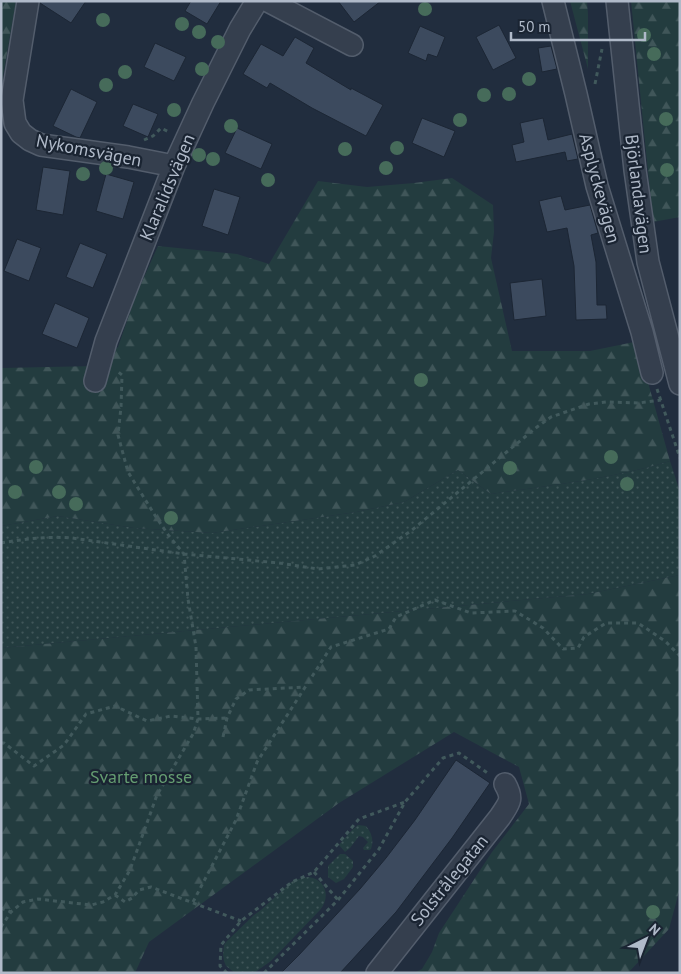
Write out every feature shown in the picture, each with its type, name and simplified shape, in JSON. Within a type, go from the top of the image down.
[{"type":"street","name":"Nykomsvägen","points":[[28,1],[12,100],[15,123],[21,133],[30,140],[42,145],[128,157],[174,166]]},
{"type":"street","name":"Klaralidsvägen","points":[[95,381],[106,341],[185,140],[240,29],[257,1]]},
{"type":"street","points":[[268,1],[352,45]]},
{"type":"street","name":"Asplyckevägen","points":[[553,1],[597,186],[642,332],[652,374]]},
{"type":"street","name":"Björlandavägen","points":[[617,1],[635,170],[648,262],[680,384]]},
{"type":"street","name":"Solstrålegatan","points":[[377,973],[500,817],[509,802],[510,794],[505,784]]},
{"type":"path","points":[[142,140],[153,136],[160,128],[185,140]]},
{"type":"path","points":[[1,927],[11,912],[23,902],[38,899],[91,905],[103,902],[115,894],[130,870],[157,795],[193,734],[198,719],[196,647],[188,599],[184,554],[156,518],[128,472],[118,434],[122,375],[101,358]]},
{"type":"path","points":[[1,543],[53,537],[72,538],[184,554],[280,563],[318,569],[355,564],[375,556],[412,530],[514,445],[551,417],[589,404],[661,400],[680,458]]},
{"type":"path","points":[[193,902],[236,820],[257,762],[331,647],[389,630],[396,617],[435,600],[471,613],[515,611],[543,628],[563,649],[578,648],[584,636],[606,622],[638,623],[665,641],[680,656]]},
{"type":"path","points":[[223,737],[227,718],[236,699],[249,690],[305,687]]},
{"type":"path","points":[[1,743],[4,743],[34,766],[64,745],[86,714],[115,706],[147,721],[171,716],[198,719],[227,718]]},
{"type":"path","points":[[264,973],[338,900],[379,848],[405,802],[443,758],[459,753],[505,784]]},
{"type":"path","points":[[227,973],[220,966],[221,945],[241,921],[292,882],[314,872],[359,819],[405,802]]},
{"type":"path","points":[[314,872],[338,900]]},
{"type":"path","points":[[115,894],[125,902],[132,898],[139,890],[151,887],[241,921]]},
{"type":"path","points":[[1,908],[11,912]]},
{"type":"green space","points":[[1,1],[16,1],[1,88]]},
{"type":"green space","points":[[570,1],[587,1],[588,69]]},
{"type":"green space","points":[[631,1],[680,1],[680,217],[653,222]]},
{"type":"green space","points":[[452,178],[493,205],[494,232],[491,258],[512,351],[590,351],[639,341],[644,368],[670,461],[604,477],[491,494],[458,470],[404,502],[356,512],[212,533],[134,528],[58,516],[1,526],[1,368],[96,366],[118,347],[136,295],[158,246],[237,254],[269,264],[318,181],[367,187]]},
{"type":"green space","points":[[670,461],[680,492],[680,575],[588,594],[1,648],[1,526],[58,516],[134,528],[212,533],[356,512],[404,502],[458,470],[491,494],[604,477]]},
{"type":"green space","name":"Svarte mosse","points":[[680,575],[680,888],[669,929],[628,973],[414,973],[422,969],[432,952],[439,933],[492,852],[529,804],[519,767],[454,732],[339,803],[149,942],[135,973],[1,973],[1,648],[588,594]]},
{"type":"green space","points":[[358,825],[366,826],[370,831],[372,837],[371,849],[364,850],[363,848],[368,842],[359,836],[345,852],[339,845]]},
{"type":"green space","points":[[340,854],[345,854],[353,861],[353,867],[344,879],[336,883],[328,877],[328,866]]},
{"type":"green space","points":[[308,877],[319,881],[325,889],[325,900],[320,910],[271,961],[254,973],[235,973],[226,966],[223,955],[224,945],[227,941],[294,880]]},
{"type":"building","points":[[40,1],[86,1],[71,23],[40,3]]},
{"type":"building","points":[[191,1],[221,1],[207,24],[185,11]]},
{"type":"building","points":[[338,1],[381,1],[354,22]]},
{"type":"building","points":[[499,25],[516,58],[493,70],[476,37]]},
{"type":"building","points":[[420,26],[445,37],[437,57],[428,54],[426,61],[408,53]]},
{"type":"building","points":[[295,37],[314,48],[306,63],[351,90],[351,88],[383,105],[366,136],[312,108],[270,83],[267,88],[243,74],[261,44],[283,56]]},
{"type":"building","points":[[155,43],[186,57],[174,81],[144,67]]},
{"type":"building","points":[[551,46],[557,69],[542,72],[538,48]]},
{"type":"building","points":[[71,89],[97,102],[80,138],[53,126]]},
{"type":"building","points":[[133,104],[158,114],[148,137],[123,126]]},
{"type":"building","points":[[422,118],[455,131],[444,157],[412,143]]},
{"type":"building","points":[[543,118],[548,140],[572,134],[578,159],[567,161],[565,152],[516,162],[512,145],[524,142],[520,123]]},
{"type":"building","points":[[237,128],[272,144],[261,169],[225,153]]},
{"type":"building","points":[[43,167],[70,171],[63,215],[36,210]]},
{"type":"building","points":[[106,174],[134,182],[123,219],[96,211]]},
{"type":"building","points":[[214,189],[240,197],[228,235],[202,226]]},
{"type":"building","points":[[561,196],[565,210],[590,205],[598,233],[591,235],[596,262],[597,305],[606,305],[607,319],[576,320],[574,266],[567,228],[547,232],[539,201]]},
{"type":"building","points":[[17,239],[41,248],[29,281],[4,271]]},
{"type":"building","points":[[80,243],[107,254],[93,288],[66,277]]},
{"type":"building","points":[[542,279],[546,316],[514,320],[510,283]]},
{"type":"building","points":[[55,303],[89,318],[77,348],[42,334]]},
{"type":"building","points":[[456,760],[490,783],[452,838],[396,912],[340,973],[281,973],[360,889],[386,858],[415,820]]}]
